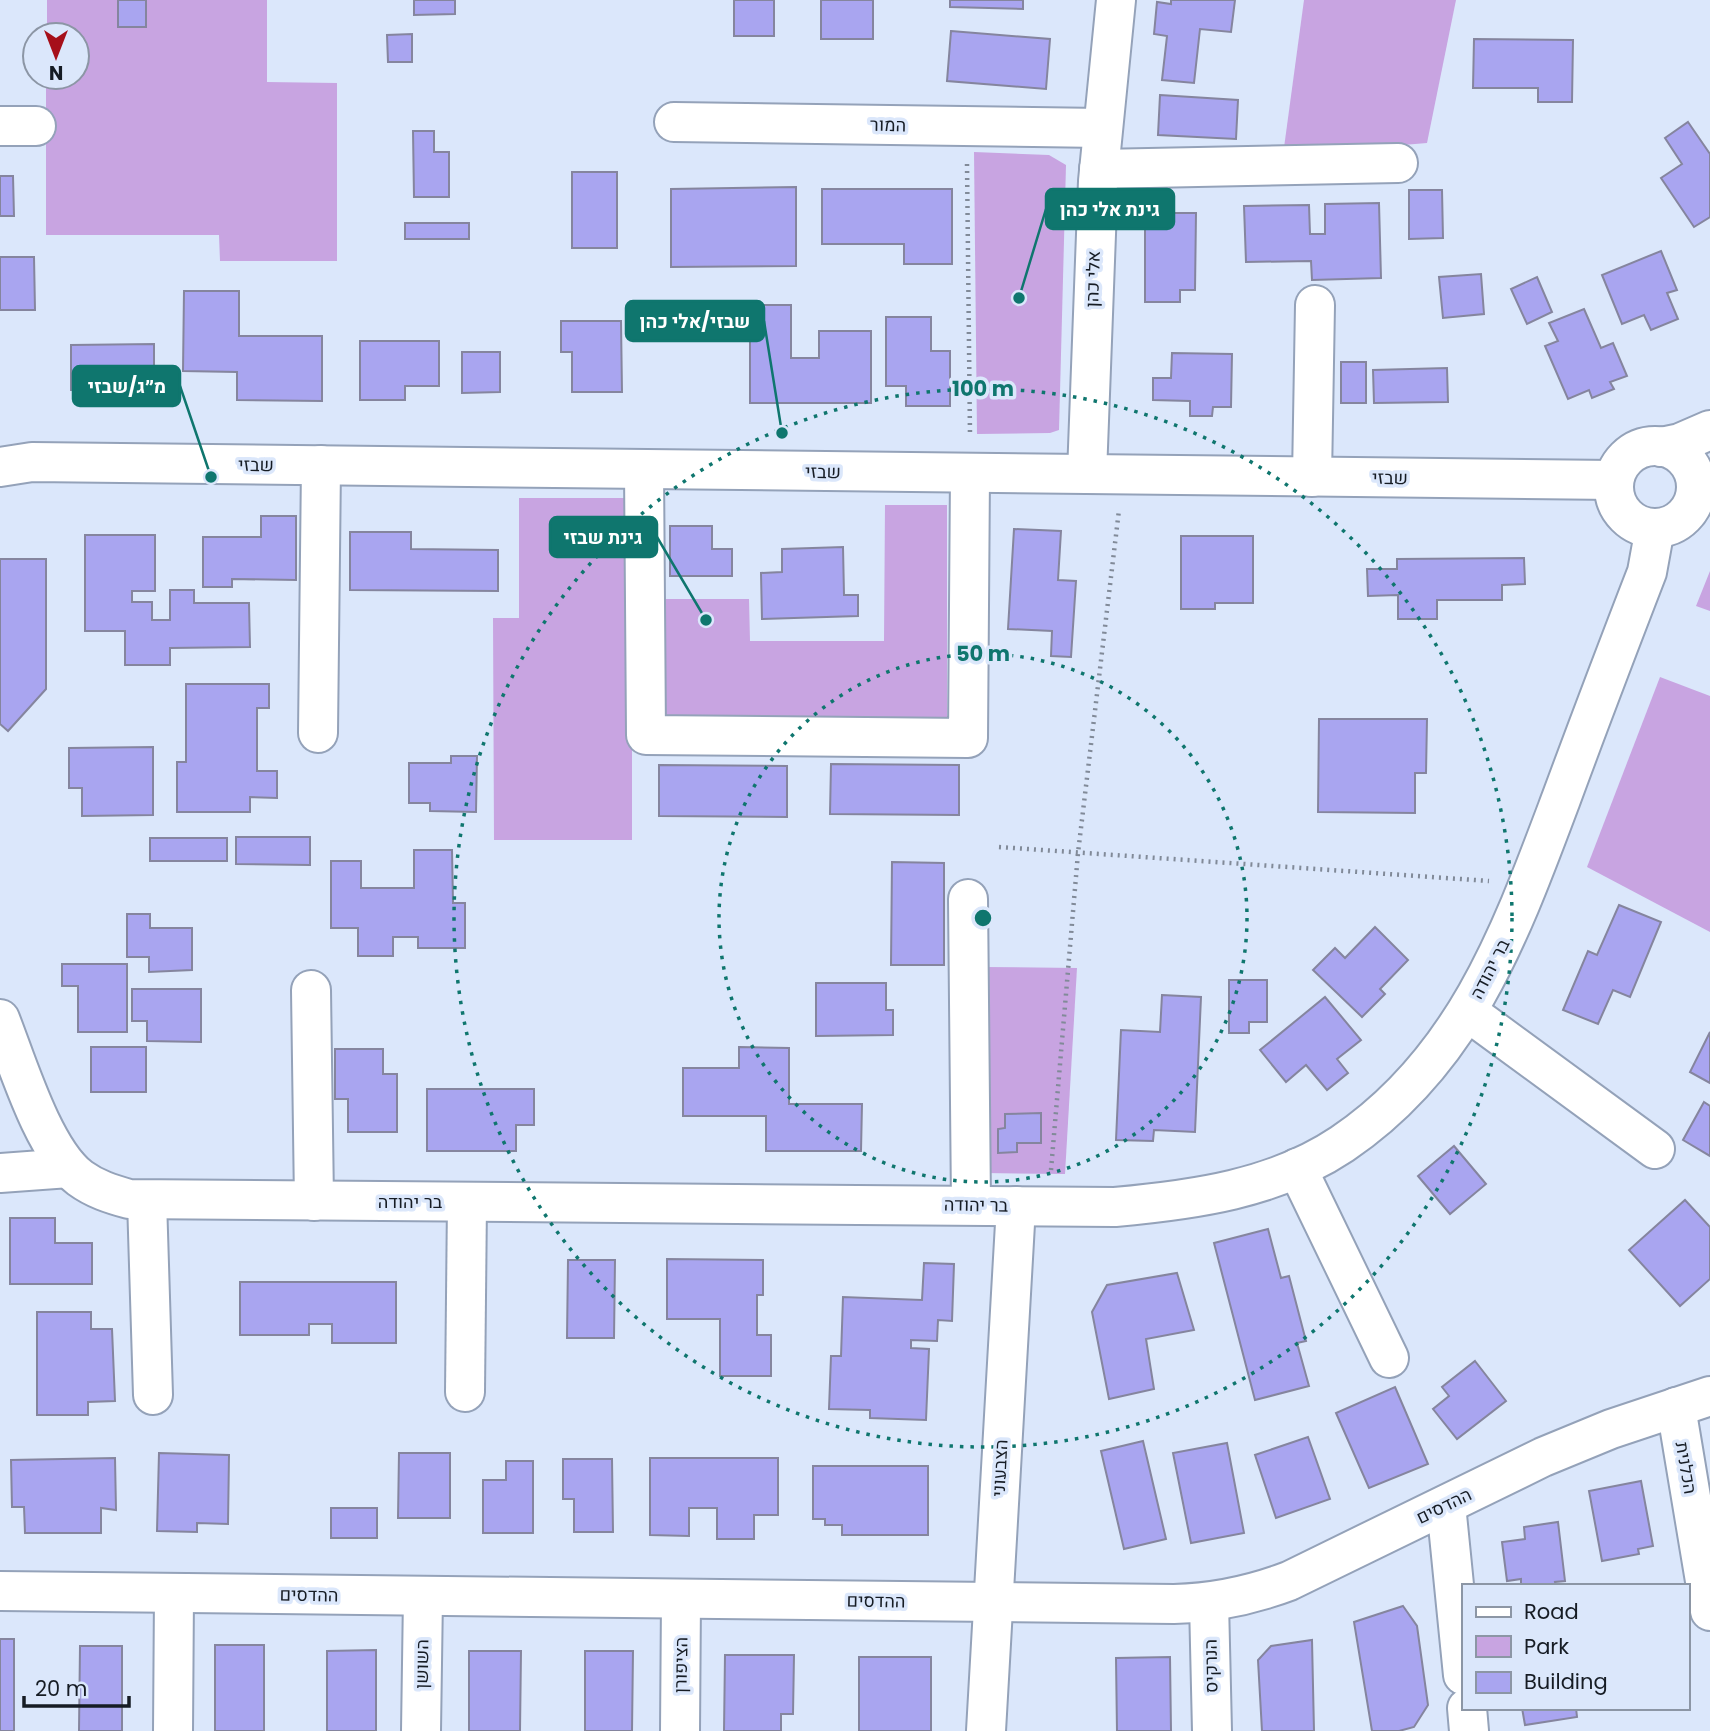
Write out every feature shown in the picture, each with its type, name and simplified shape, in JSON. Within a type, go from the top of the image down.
[{"type":"street","name":"אלי כהן","points":[[1105,475],[1092,292],[1098,169],[1116,0]]},
{"type":"street","name":"המור","points":[[674,122],[1102,128]]},
{"type":"street","points":[[1098,169],[1398,163]]},
{"type":"street","points":[[1312,477],[1315,305]]},
{"type":"street","points":[[1710,430],[1679,443],[1648,447],[1631,454],[1619,468],[1614,480],[1614,494],[1626,515],[1642,525],[1655,528],[1668,525],[1679,519],[1691,505],[1701,474],[1710,458]]},
{"type":"street","points":[[1661,447],[1679,454],[1691,468],[1695,480],[1695,494]]},
{"type":"street","name":"שבזי","points":[[11,461],[1614,480]]},
{"type":"street","points":[[318,733],[321,466]]},
{"type":"street","points":[[644,469],[646,735],[968,738],[971,474]]},
{"type":"street","name":"בר יהודה","points":[[0,1019],[42,1124],[69,1168],[100,1190],[129,1199],[1115,1207],[1179,1201],[1237,1189],[1297,1168],[1340,1146],[1384,1113],[1424,1072],[1468,1012],[1494,965],[1529,884],[1647,572],[1655,528]]},
{"type":"street","points":[[968,900],[971,1205]]},
{"type":"street","points":[[311,990],[314,1201]]},
{"type":"street","points":[[1468,1012],[1655,1149]]},
{"type":"street","points":[[0,1174],[69,1168]]},
{"type":"street","points":[[1297,1168],[1389,1357]]},
{"type":"street","points":[[147,1200],[153,1395]]},
{"type":"street","points":[[465,1392],[467,1202]]},
{"type":"street","name":"הצבעוני","points":[[986,1731],[992,1603],[1032,1206]]},
{"type":"street","name":"ההדסים","points":[[0,1591],[992,1603],[1209,1602],[1246,1595],[1289,1581],[1553,1452],[1693,1401]]},
{"type":"street","name":"הכלנית","points":[[1693,1401],[1710,1611]]},
{"type":"street","points":[[1446,1505],[1462,1665]]},
{"type":"street","points":[[173,1731],[174,1594]]},
{"type":"street","name":"השושן","points":[[421,1731],[423,1596]]},
{"type":"street","name":"הציפורן","points":[[680,1731],[681,1599]]},
{"type":"street","name":"הנרקיס","points":[[1209,1602],[1212,1731]]},
{"type":"street","points":[[1467,1710],[1469,1731]]},
{"type":"path","points":[[967,127],[971,474]]},
{"type":"path","points":[[1032,1206],[1078,853],[1105,475]]},
{"type":"path","points":[[999,847],[1529,884]]},
{"type":"green space","points":[[47,0],[267,0],[267,82],[337,83],[337,261],[220,261],[219,235],[46,235],[46,91],[91,91],[91,21],[47,21]]},
{"type":"green space","points":[[1304,0],[1456,0],[1427,143],[1283,155]]},
{"type":"green space","points":[[974,152],[1049,155],[1066,165],[1059,430],[1050,433],[977,434]]},
{"type":"green space","points":[[519,498],[632,498],[632,840],[494,840],[493,618],[519,618]]},
{"type":"green space","points":[[885,505],[947,505],[947,721],[664,721],[662,599],[749,599],[750,641],[884,641]]},
{"type":"green space","points":[[1710,571],[1710,611],[1696,606]]},
{"type":"green space","points":[[1660,677],[1710,696],[1710,932],[1587,867]]},
{"type":"green space","points":[[983,967],[1077,968],[1065,1174],[984,1173]]},
{"type":"building","points":[[118,0],[146,0],[146,27],[118,27]]},
{"type":"building","points":[[414,0],[455,0],[455,14],[414,15]]},
{"type":"building","points":[[734,0],[774,0],[774,36],[734,36]]},
{"type":"building","points":[[821,0],[873,0],[873,39],[821,39]]},
{"type":"building","points":[[950,0],[1023,0],[1023,9],[950,7]]},
{"type":"building","points":[[1171,0],[1235,0],[1231,32],[1200,29],[1194,83],[1162,80],[1167,36],[1154,34],[1157,2],[1171,4]]},
{"type":"building","points":[[951,31],[1050,39],[1046,89],[947,81]]},
{"type":"building","points":[[412,34],[412,62],[388,62],[387,35]]},
{"type":"building","points":[[1474,39],[1573,40],[1572,102],[1538,102],[1538,88],[1473,88]]},
{"type":"building","points":[[1160,95],[1238,100],[1236,139],[1158,135]]},
{"type":"building","points":[[1688,122],[1710,154],[1710,217],[1694,227],[1661,178],[1682,164],[1665,138]]},
{"type":"building","points":[[413,131],[434,131],[434,152],[449,152],[449,197],[414,197]]},
{"type":"building","points":[[572,172],[617,172],[617,248],[572,248]]},
{"type":"building","points":[[0,176],[13,176],[14,216],[0,216]]},
{"type":"building","points":[[796,187],[796,266],[671,267],[671,189]]},
{"type":"building","points":[[822,189],[952,189],[952,264],[904,264],[904,244],[822,244]]},
{"type":"building","points":[[1409,190],[1442,190],[1443,238],[1409,239]]},
{"type":"building","points":[[1379,203],[1381,278],[1312,280],[1311,261],[1246,262],[1244,206],[1309,205],[1310,234],[1325,234],[1325,204]]},
{"type":"building","points":[[1145,213],[1196,213],[1195,290],[1180,290],[1180,302],[1145,302]]},
{"type":"building","points":[[405,223],[469,223],[469,239],[405,239]]},
{"type":"building","points":[[1661,251],[1677,290],[1667,293],[1678,319],[1651,330],[1644,315],[1622,324],[1602,275]]},
{"type":"building","points":[[0,257],[34,257],[35,310],[0,310]]},
{"type":"building","points":[[1481,274],[1484,314],[1443,318],[1439,277]]},
{"type":"building","points":[[1537,277],[1552,312],[1527,324],[1511,289]]},
{"type":"building","points":[[184,291],[239,291],[239,336],[322,336],[322,401],[237,400],[237,372],[183,371]]},
{"type":"building","points":[[750,305],[791,305],[791,358],[819,358],[819,331],[871,331],[871,403],[750,403]]},
{"type":"building","points":[[1584,309],[1601,348],[1613,343],[1627,376],[1610,382],[1614,389],[1592,398],[1589,390],[1568,399],[1545,346],[1558,341],[1549,323]]},
{"type":"building","points":[[886,317],[931,317],[931,351],[950,351],[950,406],[906,406],[906,386],[886,386]]},
{"type":"building","points":[[561,321],[621,321],[622,392],[572,392],[572,352],[561,352]]},
{"type":"building","points":[[360,341],[439,341],[439,386],[405,386],[405,400],[360,400]]},
{"type":"building","points":[[154,344],[154,390],[71,390],[71,345]]},
{"type":"building","points":[[462,352],[500,352],[500,392],[462,393]]},
{"type":"building","points":[[1172,353],[1232,354],[1231,407],[1213,407],[1212,416],[1190,416],[1190,401],[1153,400],[1153,378],[1171,378]]},
{"type":"building","points":[[1341,362],[1366,362],[1366,403],[1341,403]]},
{"type":"building","points":[[1447,368],[1448,402],[1374,403],[1373,370]]},
{"type":"building","points":[[261,516],[296,516],[296,580],[232,579],[232,587],[203,587],[203,537],[261,537]]},
{"type":"building","points":[[670,526],[712,526],[712,549],[732,549],[732,576],[670,576]]},
{"type":"building","points":[[1014,529],[1061,531],[1058,580],[1076,581],[1071,657],[1051,656],[1052,631],[1008,629]]},
{"type":"building","points":[[350,532],[411,532],[411,549],[498,550],[498,591],[350,590]]},
{"type":"building","points":[[85,535],[155,535],[155,591],[132,591],[132,602],[152,602],[152,620],[170,620],[170,590],[194,590],[194,603],[249,603],[250,647],[170,648],[170,665],[125,665],[125,631],[85,631]]},
{"type":"building","points":[[1181,536],[1253,536],[1253,603],[1215,603],[1215,609],[1181,609]]},
{"type":"building","points":[[843,547],[844,595],[858,595],[858,616],[762,619],[761,573],[782,572],[782,549]]},
{"type":"building","points":[[1524,558],[1525,584],[1502,585],[1502,600],[1437,600],[1437,619],[1398,619],[1398,595],[1368,596],[1367,569],[1397,569],[1397,559]]},
{"type":"building","points":[[0,559],[46,559],[46,689],[8,731],[0,724]]},
{"type":"building","points":[[186,684],[269,684],[269,708],[257,708],[257,771],[277,771],[277,798],[250,797],[250,812],[177,812],[177,762],[186,762]]},
{"type":"building","points":[[1319,719],[1427,719],[1426,773],[1415,773],[1415,813],[1318,812]]},
{"type":"building","points":[[153,747],[153,815],[82,816],[82,788],[69,788],[69,748]]},
{"type":"building","points":[[451,756],[477,756],[476,812],[430,811],[430,803],[409,803],[409,763],[451,763]]},
{"type":"building","points":[[831,764],[959,765],[959,815],[830,814]]},
{"type":"building","points":[[659,765],[787,766],[787,817],[659,816]]},
{"type":"building","points":[[236,837],[310,837],[310,865],[236,864]]},
{"type":"building","points":[[150,838],[227,838],[227,861],[150,861]]},
{"type":"building","points":[[414,850],[452,850],[453,903],[465,903],[465,948],[418,948],[418,937],[393,937],[393,956],[358,956],[358,928],[331,928],[331,861],[361,861],[361,888],[414,888]]},
{"type":"building","points":[[892,862],[944,863],[944,965],[891,965]]},
{"type":"building","points":[[1619,905],[1661,922],[1630,997],[1613,990],[1598,1024],[1563,1010],[1588,951],[1597,955]]},
{"type":"building","points":[[127,914],[150,914],[150,928],[192,928],[192,970],[149,972],[149,957],[127,957]]},
{"type":"building","points":[[1375,927],[1408,960],[1380,989],[1385,994],[1362,1017],[1313,970],[1335,948],[1345,958]]},
{"type":"building","points":[[62,964],[127,964],[127,1032],[78,1032],[78,986],[62,986]]},
{"type":"building","points":[[1229,980],[1267,980],[1267,1022],[1249,1022],[1249,1033],[1229,1033]]},
{"type":"building","points":[[816,983],[886,983],[886,1010],[893,1010],[893,1035],[816,1036]]},
{"type":"building","points":[[132,989],[201,989],[201,1042],[147,1041],[147,1021],[132,1021]]},
{"type":"building","points":[[1162,995],[1201,997],[1195,1132],[1154,1130],[1153,1141],[1116,1140],[1121,1030],[1160,1032]]},
{"type":"building","points":[[1325,997],[1361,1040],[1337,1059],[1348,1073],[1327,1090],[1306,1065],[1286,1082],[1260,1050]]},
{"type":"building","points":[[1710,1032],[1710,1083],[1690,1072]]},
{"type":"building","points":[[91,1047],[146,1047],[146,1092],[91,1092]]},
{"type":"building","points":[[739,1047],[789,1048],[789,1104],[862,1104],[861,1151],[766,1151],[766,1116],[683,1116],[683,1068],[739,1068]]},
{"type":"building","points":[[335,1049],[383,1049],[383,1074],[397,1074],[397,1132],[348,1132],[348,1099],[335,1099]]},
{"type":"building","points":[[427,1089],[534,1089],[534,1125],[516,1125],[516,1151],[427,1151]]},
{"type":"building","points":[[1704,1102],[1710,1106],[1710,1156],[1683,1140]]},
{"type":"building","points":[[1041,1113],[1041,1143],[1017,1143],[1017,1152],[998,1153],[998,1129],[1005,1128],[1005,1114]]},
{"type":"building","points":[[1454,1146],[1486,1184],[1450,1214],[1418,1176]]},
{"type":"building","points":[[1685,1200],[1710,1227],[1710,1279],[1680,1306],[1629,1250]]},
{"type":"building","points":[[10,1218],[55,1218],[55,1243],[92,1243],[92,1284],[10,1284]]},
{"type":"building","points":[[1268,1229],[1281,1278],[1289,1276],[1306,1341],[1297,1343],[1309,1386],[1255,1400],[1214,1243]]},
{"type":"building","points":[[667,1259],[763,1260],[763,1295],[757,1295],[757,1335],[771,1335],[771,1376],[720,1376],[720,1319],[667,1319]]},
{"type":"building","points":[[568,1260],[615,1260],[614,1338],[567,1338]]},
{"type":"building","points":[[924,1263],[954,1264],[952,1321],[938,1320],[937,1341],[911,1340],[911,1348],[929,1349],[926,1420],[870,1418],[870,1410],[829,1409],[831,1356],[841,1356],[843,1297],[922,1300]]},
{"type":"building","points":[[1177,1273],[1194,1330],[1146,1339],[1154,1389],[1109,1399],[1092,1312],[1107,1285]]},
{"type":"building","points":[[240,1282],[396,1282],[396,1343],[332,1343],[332,1324],[309,1324],[309,1335],[240,1335]]},
{"type":"building","points":[[37,1312],[91,1312],[91,1329],[112,1329],[115,1401],[88,1402],[88,1415],[37,1415]]},
{"type":"building","points":[[1475,1361],[1506,1401],[1457,1439],[1433,1409],[1449,1396],[1442,1387]]},
{"type":"building","points":[[1395,1387],[1428,1464],[1369,1488],[1336,1413]]},
{"type":"building","points":[[1308,1437],[1330,1499],[1276,1518],[1255,1455]]},
{"type":"building","points":[[1143,1441],[1166,1539],[1124,1549],[1101,1451]]},
{"type":"building","points":[[1227,1443],[1244,1533],[1191,1543],[1173,1453]]},
{"type":"building","points":[[159,1453],[229,1455],[228,1524],[197,1523],[197,1532],[157,1531]]},
{"type":"building","points":[[399,1453],[450,1453],[450,1518],[398,1518]]},
{"type":"building","points":[[115,1458],[116,1510],[101,1508],[101,1533],[25,1533],[24,1507],[12,1507],[11,1460]]},
{"type":"building","points":[[650,1458],[778,1458],[778,1515],[754,1515],[754,1539],[717,1539],[717,1508],[689,1508],[689,1536],[650,1535]]},
{"type":"building","points":[[563,1459],[612,1459],[613,1532],[574,1532],[574,1499],[563,1499]]},
{"type":"building","points":[[506,1461],[533,1461],[533,1533],[483,1533],[483,1480],[506,1480]]},
{"type":"building","points":[[813,1466],[928,1466],[928,1535],[842,1535],[842,1525],[825,1525],[825,1519],[813,1519]]},
{"type":"building","points":[[1641,1481],[1653,1546],[1638,1549],[1639,1554],[1602,1561],[1589,1491]]},
{"type":"building","points":[[331,1508],[377,1508],[377,1538],[331,1538]]},
{"type":"building","points":[[1558,1522],[1565,1581],[1556,1584],[1521,1584],[1521,1579],[1507,1581],[1502,1542],[1525,1539],[1524,1527]]},
{"type":"building","points":[[1403,1606],[1417,1626],[1428,1705],[1414,1727],[1399,1731],[1372,1731],[1354,1622]]},
{"type":"building","points":[[0,1639],[14,1639],[14,1731],[0,1731]]},
{"type":"building","points":[[1312,1640],[1314,1731],[1262,1731],[1258,1660],[1271,1646]]},
{"type":"building","points":[[215,1645],[264,1645],[264,1731],[215,1731]]},
{"type":"building","points":[[80,1646],[122,1646],[122,1731],[79,1731]]},
{"type":"building","points":[[376,1650],[376,1731],[327,1731],[327,1651]]},
{"type":"building","points":[[469,1651],[521,1651],[520,1731],[469,1731]]},
{"type":"building","points":[[585,1651],[633,1651],[632,1731],[585,1731]]},
{"type":"building","points":[[725,1655],[794,1655],[793,1714],[781,1714],[781,1731],[724,1731]]},
{"type":"building","points":[[859,1657],[931,1657],[931,1731],[859,1731]]},
{"type":"building","points":[[1170,1657],[1171,1731],[1117,1731],[1116,1658]]},
{"type":"building","points":[[1522,1710],[1576,1710],[1577,1717],[1525,1725]]},
{"type":"place","name":"גינת אלי כהן","points":[[1019,298]]},
{"type":"place","name":"שבזי/אלי כהן","points":[[782,433]]},
{"type":"place","name":"מ״ג/שבזי","points":[[211,477]]},
{"type":"place","name":"גינת שבזי","points":[[706,620]]}]
